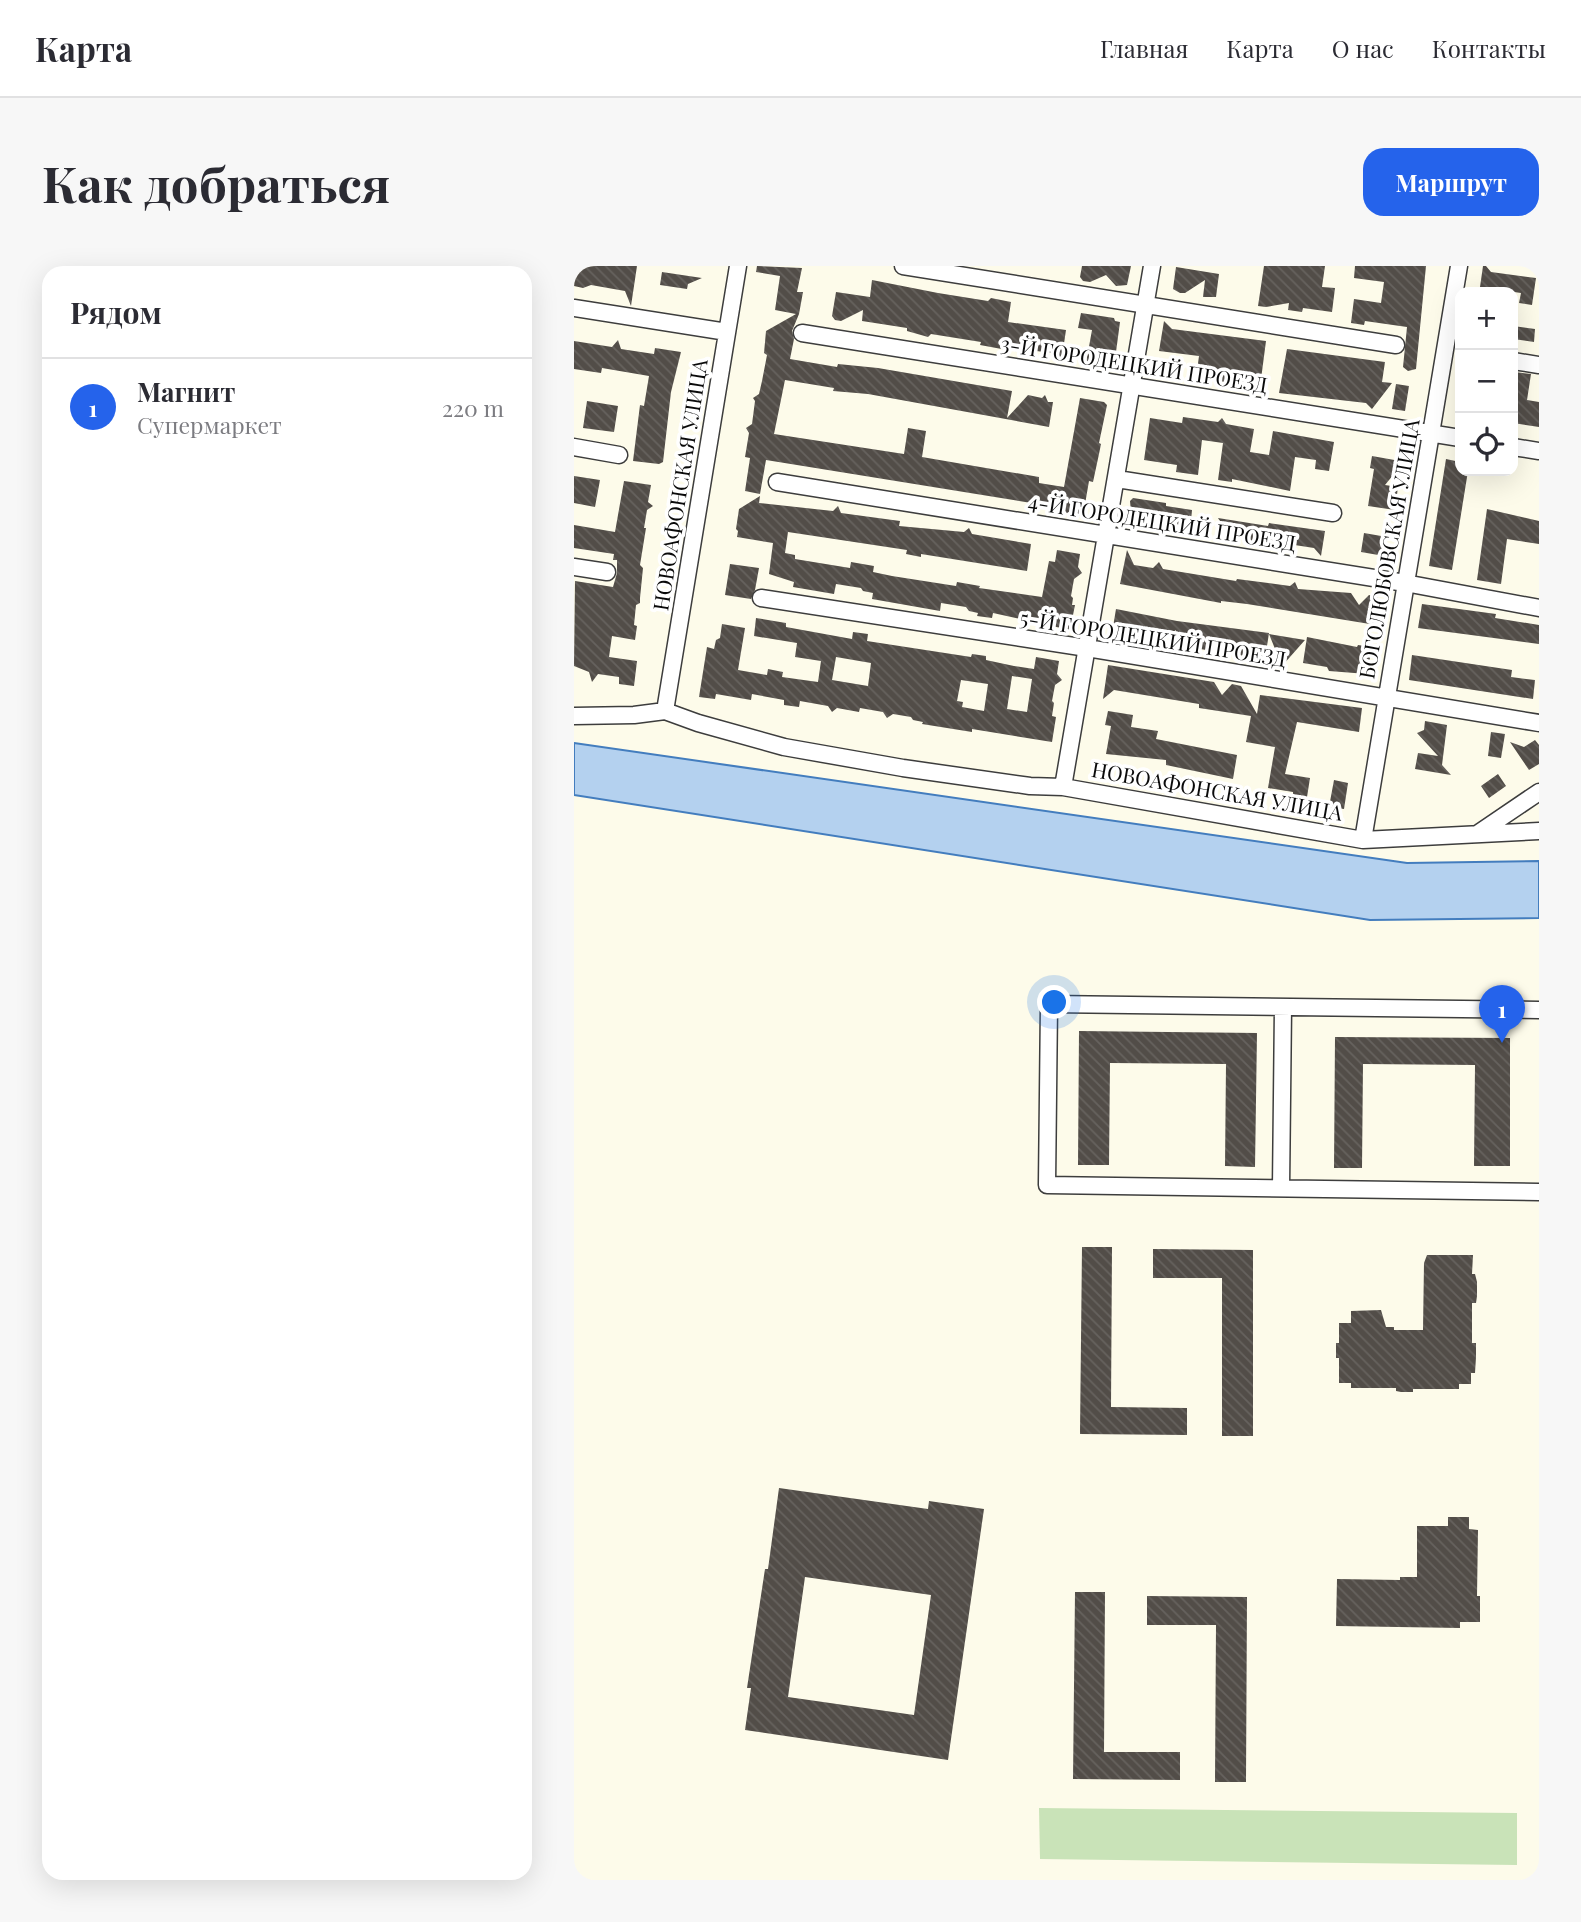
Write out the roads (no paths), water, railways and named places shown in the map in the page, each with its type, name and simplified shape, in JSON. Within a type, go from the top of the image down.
[{"type":"street","name":"НОВОАФОНСКАЯ УЛИЦА","points":[[738,266],[665,711],[784,747],[903,768],[1017,784],[1063,787],[1363,840],[1539,831]]},
{"type":"street","points":[[903,266],[1396,345]]},
{"type":"street","points":[[1063,787],[1152,266]]},
{"type":"street","name":"БОГОЛЮБОВСКАЯ УЛИЦА","points":[[1363,840],[1431,434],[1452,352],[1459,266]]},
{"type":"street","points":[[574,308],[727,332]]},
{"type":"street","name":"3-Й ГОРОДЕЦКИЙ ПРОЕЗД","points":[[802,333],[1455,437]]},
{"type":"street","points":[[1518,362],[1539,365]]},
{"type":"street","points":[[574,447],[619,455]]},
{"type":"street","points":[[1518,448],[1539,451]]},
{"type":"street","points":[[1117,479],[1333,513]]},
{"type":"street","name":"4-Й ГОРОДЕЦКИЙ ПРОЕЗД","points":[[777,482],[1405,583],[1539,608]]},
{"type":"street","points":[[574,567],[607,572]]},
{"type":"street","name":"5-Й ГОРОДЕЦКИЙ ПРОЕЗД","points":[[761,598],[1087,648],[1539,723]]},
{"type":"street","points":[[574,716],[634,715],[665,711]]},
{"type":"street","points":[[1475,835],[1539,793]]},
{"type":"street","points":[[1539,1010],[1049,1004],[1047,1185],[1539,1192]]},
{"type":"street","points":[[1281,1188],[1283,1007]]},
{"type":"water","points":[[574,743],[1407,863],[1539,861],[1539,918],[1370,920],[574,795]]},
{"type":"place","name":"Магнит","points":[[1502,1043]]}]
